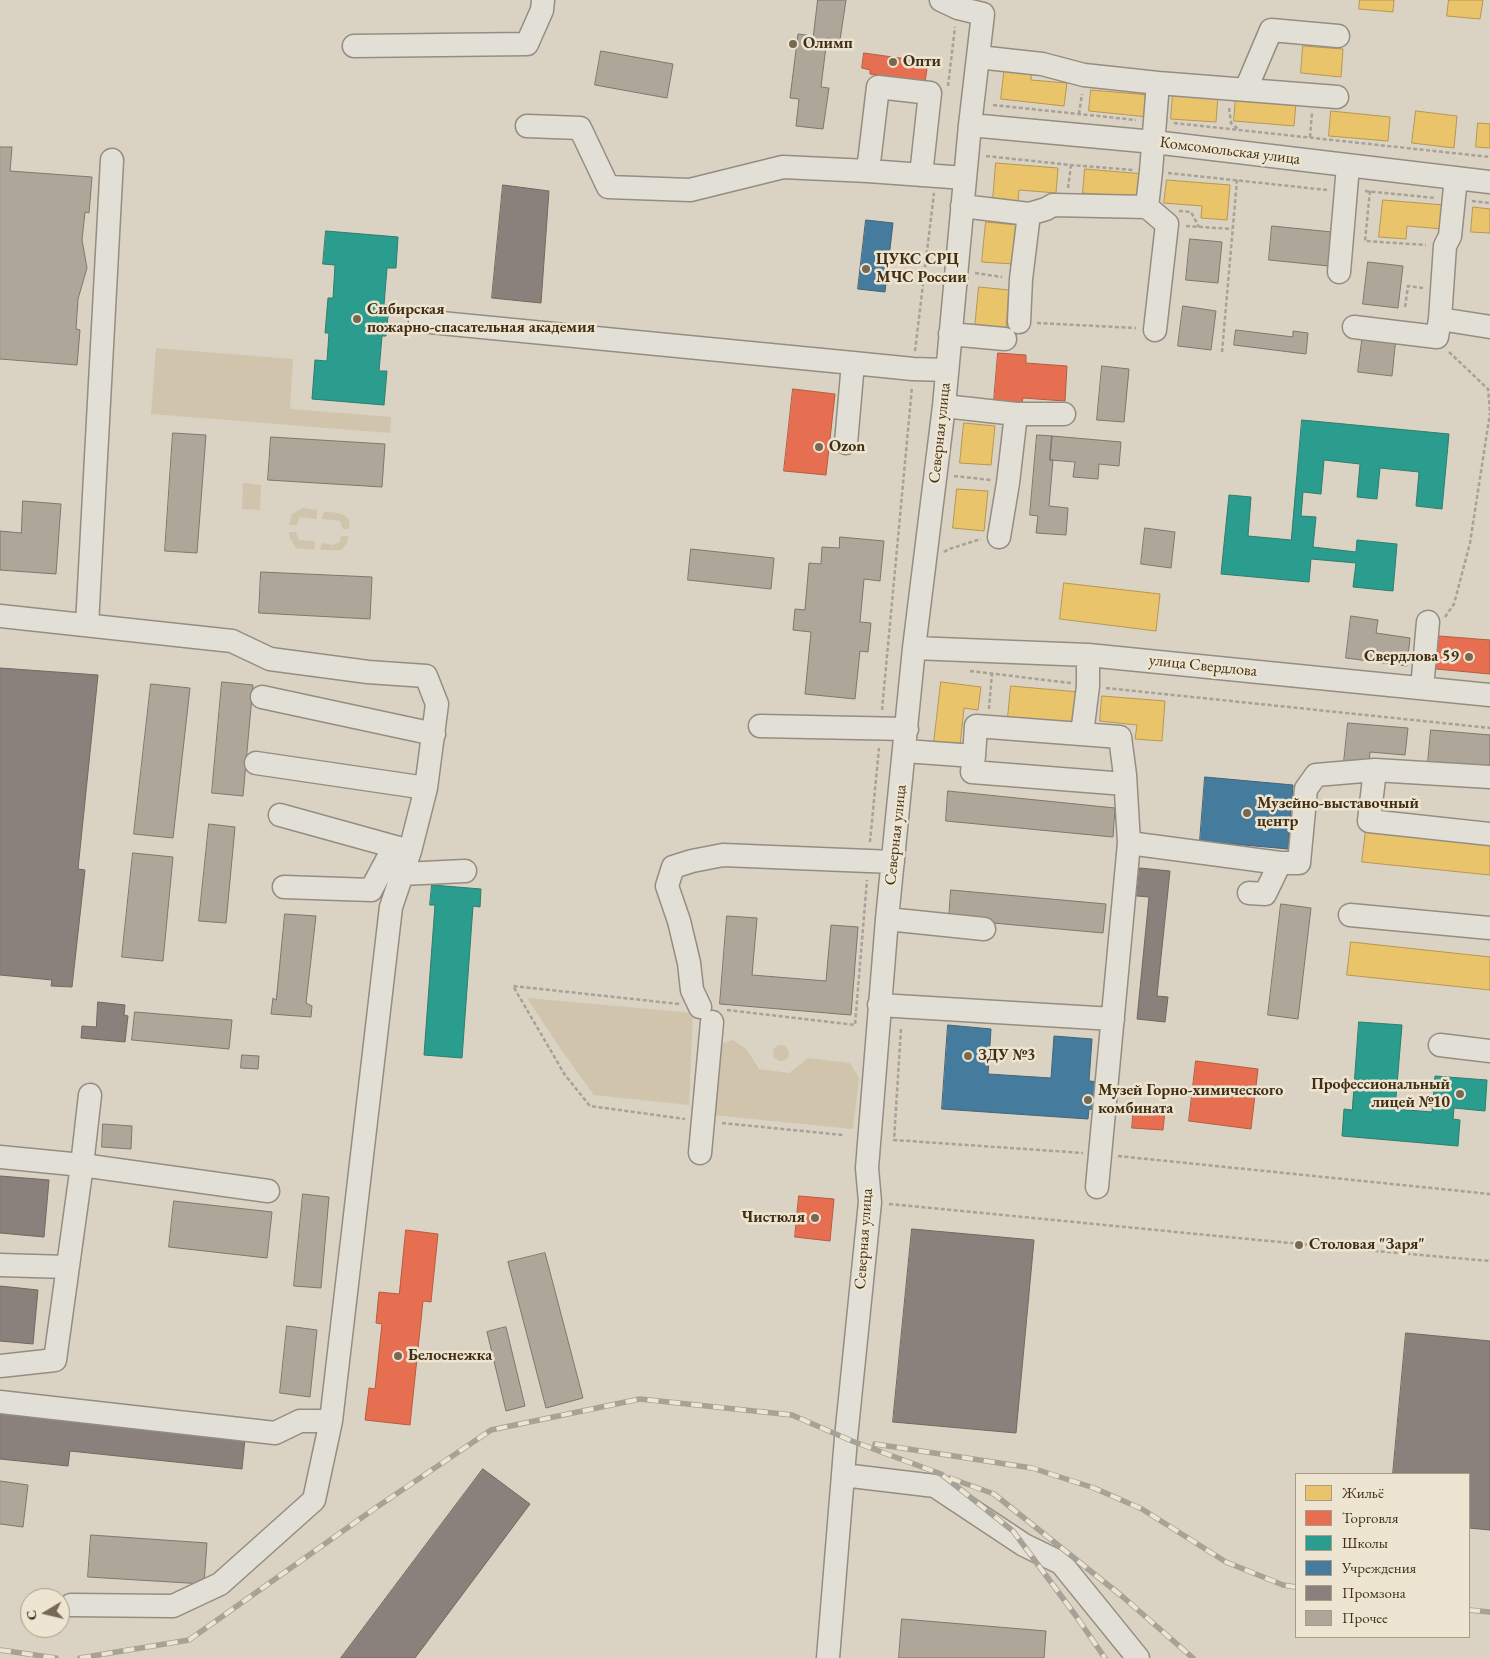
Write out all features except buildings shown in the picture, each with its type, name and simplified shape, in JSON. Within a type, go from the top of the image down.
[{"type":"street","points":[[354,46],[527,44],[542,10],[543,0]]},
{"type":"street","name":"Северная улица","points":[[828,1658],[843,1475],[870,1202],[867,1168],[887,918],[914,648],[944,406],[978,57],[962,6]]},
{"type":"street","points":[[1246,89],[1271,30],[1338,36]]},
{"type":"street","points":[[978,57],[1042,64],[1084,75],[1158,83],[1337,97]]},
{"type":"street","points":[[1147,208],[1158,83]]},
{"type":"street","points":[[868,171],[878,87],[930,93],[928,176]]},
{"type":"street","name":"Комсомольская улица","points":[[970,125],[1155,132],[1348,166],[1455,189],[1490,182]]},
{"type":"street","points":[[527,126],[580,128],[608,187],[690,190],[783,167],[965,178]]},
{"type":"street","points":[[86,624],[112,160]]},
{"type":"street","points":[[1339,272],[1348,166]]},
{"type":"street","points":[[1439,328],[1445,246],[1450,236],[1455,189]]},
{"type":"street","points":[[962,206],[1029,214],[1053,205],[1147,208],[1167,224],[1155,330]]},
{"type":"street","points":[[950,334],[1012,330],[1021,279],[1029,214]]},
{"type":"street","points":[[420,321],[913,369],[947,370]]},
{"type":"street","points":[[1354,327],[1490,327]]},
{"type":"street","points":[[846,443],[853,363]]},
{"type":"street","points":[[944,406],[1016,414],[1064,414]]},
{"type":"street","points":[[999,537],[1016,414]]},
{"type":"street","points":[[0,616],[232,640],[270,659],[368,672],[426,676],[437,704],[426,788],[410,851],[391,907],[331,1421],[314,1500],[220,1584],[172,1606],[71,1605]]},
{"type":"street","points":[[1422,688],[1428,622]]},
{"type":"street","name":"улица Свердлова","points":[[914,648],[1088,654],[1490,695]]},
{"type":"street","points":[[1082,734],[1088,686],[1088,654]]},
{"type":"street","points":[[262,697],[434,734]]},
{"type":"street","points":[[760,726],[906,740],[974,756]]},
{"type":"street","points":[[1097,1187],[1129,843],[1125,784],[1120,737],[976,726],[972,772],[1125,784]]},
{"type":"street","points":[[256,763],[426,788]]},
{"type":"street","points":[[1129,843],[1280,863],[1299,863],[1306,789],[1316,774],[1375,770],[1490,777]]},
{"type":"street","points":[[1375,770],[1369,821],[1490,834]]},
{"type":"street","points":[[280,815],[410,851]]},
{"type":"street","points":[[700,1153],[703,1121],[706,1014],[692,990],[689,963],[680,921],[667,886],[673,867],[723,855],[893,862]]},
{"type":"street","points":[[284,887],[371,890],[387,860],[402,874],[464,871]]},
{"type":"street","points":[[1249,894],[1265,894],[1280,863]]},
{"type":"street","points":[[1350,915],[1490,928]]},
{"type":"street","points":[[887,918],[984,929]]},
{"type":"street","points":[[879,1005],[1113,1019]]},
{"type":"street","points":[[1440,1045],[1490,1050]]},
{"type":"street","points":[[0,1366],[55,1360],[90,1095]]},
{"type":"street","points":[[0,1157],[82,1164],[268,1191]]},
{"type":"street","points":[[0,1265],[67,1267]]},
{"type":"street","points":[[0,1402],[274,1433],[300,1421],[331,1421]]},
{"type":"street","points":[[843,1475],[934,1486],[1024,1545],[1061,1563],[1138,1658]]},
{"type":"path","points":[[947,92],[962,6]]},
{"type":"path","points":[[1222,88],[1227,96],[1231,123],[1238,130]]},
{"type":"path","points":[[1310,137],[1313,95]]},
{"type":"path","points":[[993,105],[1155,132],[1238,130],[1490,157]]},
{"type":"path","points":[[984,164],[985,156],[1151,171],[1346,192],[1455,189],[1490,203]]},
{"type":"path","points":[[882,711],[913,369],[928,176]]},
{"type":"path","points":[[1222,352],[1237,180]]},
{"type":"path","points":[[1370,191],[1365,241],[1445,246]]},
{"type":"path","points":[[1167,224],[1232,229]]},
{"type":"path","points":[[971,273],[1021,279]]},
{"type":"path","points":[[1405,307],[1408,286],[1442,289]]},
{"type":"path","points":[[1428,622],[1440,623],[1454,604],[1470,543],[1490,412],[1488,389],[1451,354],[1439,328]]},
{"type":"path","points":[[1012,330],[1155,330]]},
{"type":"path","points":[[948,475],[1008,482]]},
{"type":"path","points":[[939,556],[949,548],[981,539],[999,537]]},
{"type":"path","points":[[964,670],[1088,686],[1490,728]]},
{"type":"path","points":[[989,710],[992,673]]},
{"type":"path","points":[[843,1135],[703,1121],[590,1106],[564,1075],[513,986],[706,1014],[855,1025]]},
{"type":"path","points":[[901,1029],[894,1140],[1100,1154],[1490,1194]]},
{"type":"path","points":[[870,1202],[1299,1245],[1490,1261]]},
{"type":"shaded area","points":[[156,348],[293,359],[290,409],[391,417],[390,433],[151,414]]},
{"type":"shaded area","points":[[243,483],[261,485],[260,510],[242,509]]},
{"type":"shaded area","points":[[303,508],[317,510],[317,519],[300,517],[297,525],[289,525],[292,514]]},
{"type":"shaded area","points":[[324,512],[342,514],[350,524],[349,529],[343,529],[340,521],[322,519]]},
{"type":"shaded area","points":[[289,532],[296,532],[299,540],[315,541],[314,550],[296,548]]},
{"type":"shaded area","points":[[341,536],[349,536],[346,545],[341,550],[320,550],[322,543],[333,545],[340,542]]},
{"type":"shaded area","points":[[527,998],[693,1013],[689,1105],[594,1095]]},
{"type":"shaded area","points":[[733,1040],[747,1050],[759,1069],[789,1073],[808,1058],[850,1063],[859,1078],[853,1129],[713,1115],[720,1044]]},
{"type":"shaded area","points":[[778,1045],[784,1045],[789,1050],[787,1059],[778,1061],[773,1056],[773,1050]]},
{"type":"railway","points":[[80,1658],[189,1640],[374,1509],[491,1430],[640,1399],[792,1415],[852,1441],[941,1474],[1013,1531],[1105,1658]]},
{"type":"railway","points":[[875,1444],[1032,1468],[1094,1488],[1142,1509],[1226,1562],[1283,1585],[1295,1587]]},
{"type":"railway","points":[[950,1478],[994,1494],[1123,1597],[1193,1658]]},
{"type":"railway","points":[[1470,1610],[1490,1612]]},
{"type":"railway","points":[[0,1650],[56,1658]]},
{"type":"place","name":"Олимп","points":[[793,44]]},
{"type":"place","name":"Опти","points":[[893,62]]},
{"type":"place","name":"ЦУКС СРЦ МЧС России","points":[[866,269]]},
{"type":"place","name":"Сибирская пожарно-спасательная академия","points":[[357,319]]},
{"type":"place","name":"Ozon","points":[[819,447]]},
{"type":"place","name":"Свердлова 59","points":[[1469,657]]},
{"type":"place","name":"Музейно-выставочный центр","points":[[1247,813]]},
{"type":"place","name":"ЗДУ №3","points":[[968,1056]]},
{"type":"place","name":"Профессиональный лицей №10","points":[[1460,1094]]},
{"type":"place","name":"Музей Горно-химического комбината","points":[[1088,1100]]},
{"type":"place","name":"Чистюля","points":[[815,1218]]},
{"type":"place","name":"Столовая \"Заря\"","points":[[1299,1245]]},
{"type":"place","name":"Белоснежка","points":[[398,1356]]}]
